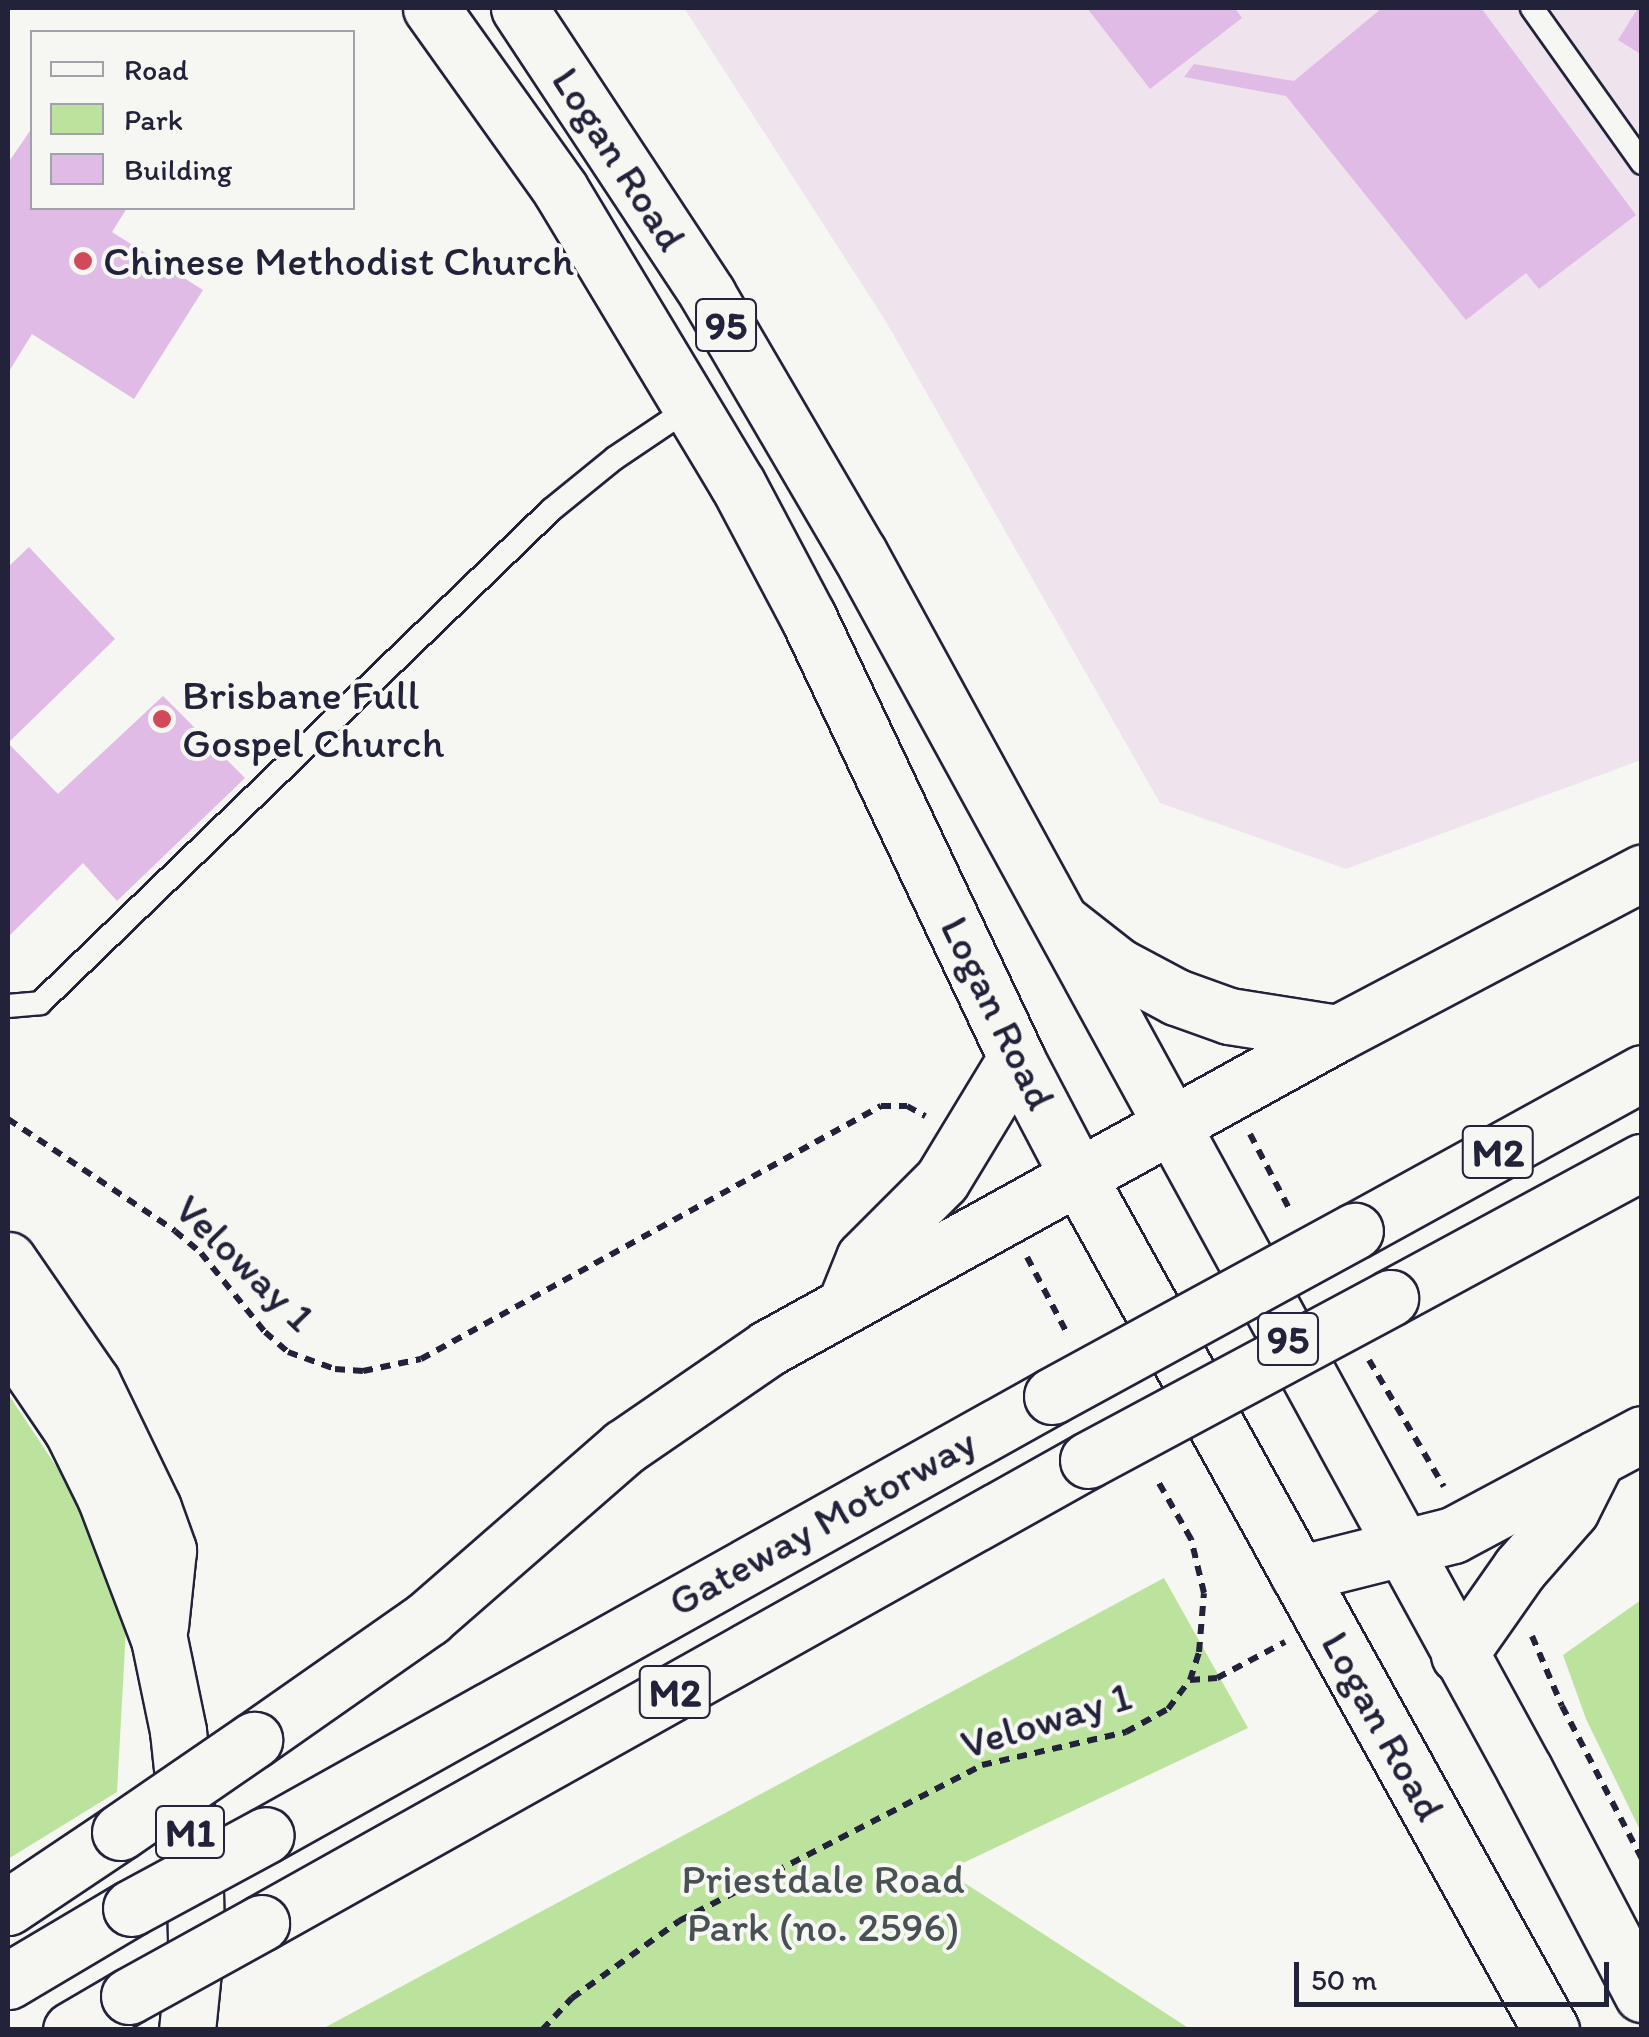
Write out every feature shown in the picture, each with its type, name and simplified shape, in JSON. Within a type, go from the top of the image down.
[{"type":"main road","name":"Logan Road","points":[[432,8],[560,189],[691,406],[808,617],[1016,1058],[1079,1178],[1551,2030]]},
{"type":"main road","name":"Logan Road","points":[[519,8],[708,295],[850,537],[1642,1994]]},
{"type":"main road","points":[[8,1907],[428,1618],[624,1447],[753,1358],[1338,1033],[1642,873]]},
{"type":"main road","points":[[1063,923],[1118,966],[1176,997],[1229,1016],[1338,1033]]},
{"type":"main road","points":[[846,1303],[864,1258],[942,1180],[1016,1058]]},
{"type":"main road","name":"Gateway Motorway","points":[[8,1980],[1052,1396],[1642,1073]]},
{"type":"main road","name":"Gateway Motorway","points":[[72,2030],[1088,1460],[1642,1162]]},
{"type":"main road","points":[[8,1260],[92,1382],[153,1508],[168,1550],[159,1638]]},
{"type":"main road","name":"M1","points":[[8,1336],[72,1430],[105,1497],[159,1638],[178,1731],[195,1890],[196,1942],[187,2030]]},
{"type":"main road","points":[[1298,1574],[1453,1535],[1619,1446]]},
{"type":"main road","points":[[1459,1655],[1520,1568],[1571,1510],[1619,1446]]},
{"type":"lane","points":[[1532,8],[1642,162]]},
{"type":"lane","points":[[8,1006],[40,1003],[552,510],[628,448],[691,406]]},
{"type":"path","name":"Veloway 1","points":[[8,1119],[175,1231],[288,1352],[335,1369],[363,1371],[421,1358],[881,1106],[907,1106],[935,1124]]},
{"type":"path","points":[[1024,1250],[1075,1345]]},
{"type":"path","name":"Veloway 1","points":[[542,2030],[572,1998],[680,1921],[982,1766],[1078,1746],[1152,1720],[1168,1709],[1190,1680],[1202,1625],[1204,1592],[1199,1563],[1178,1515],[1147,1464]]},
{"type":"path","points":[[1528,1628],[1562,1706],[1642,1859]]},
{"type":"path","points":[[1190,1680],[1217,1678],[1285,1642]]},
{"type":"shaded area","points":[[684,8],[1641,8],[1641,760],[1346,869],[1160,803],[885,320]]},
{"type":"green space","points":[[8,1394],[78,1499],[127,1610],[117,1792],[8,1859]]},
{"type":"green space","name":"Priestdale Road Park (no. 2596)","points":[[1164,1578],[1248,1728],[946,1871],[1190,2029],[322,2029]]},
{"type":"green space","points":[[1641,1600],[1641,1832],[1586,1719],[1563,1655]]},
{"type":"building","points":[[1087,8],[1235,8],[1242,18],[1150,89]]},
{"type":"building","points":[[1382,8],[1481,8],[1636,215],[1539,289],[1526,273],[1466,320],[1286,96],[1184,77],[1194,64],[1294,81]]},
{"type":"building","points":[[1638,8],[1642,8],[1642,55],[1618,40]]},
{"type":"building","name":"Chinese Methodist Church","points":[[30,131],[30,210],[126,210],[112,232],[203,290],[134,399],[32,334],[8,373],[8,163]]},
{"type":"building","points":[[29,547],[115,639],[8,743],[8,567]]},
{"type":"building","name":"Brisbane Full Gospel Church","points":[[163,696],[245,778],[117,901],[83,863],[8,937],[8,743],[58,794]]},
{"type":"place","name":"Chinese Methodist Church","points":[[83,261]]},
{"type":"place","name":"Brisbane Full Gospel Church","points":[[162,719]]}]
